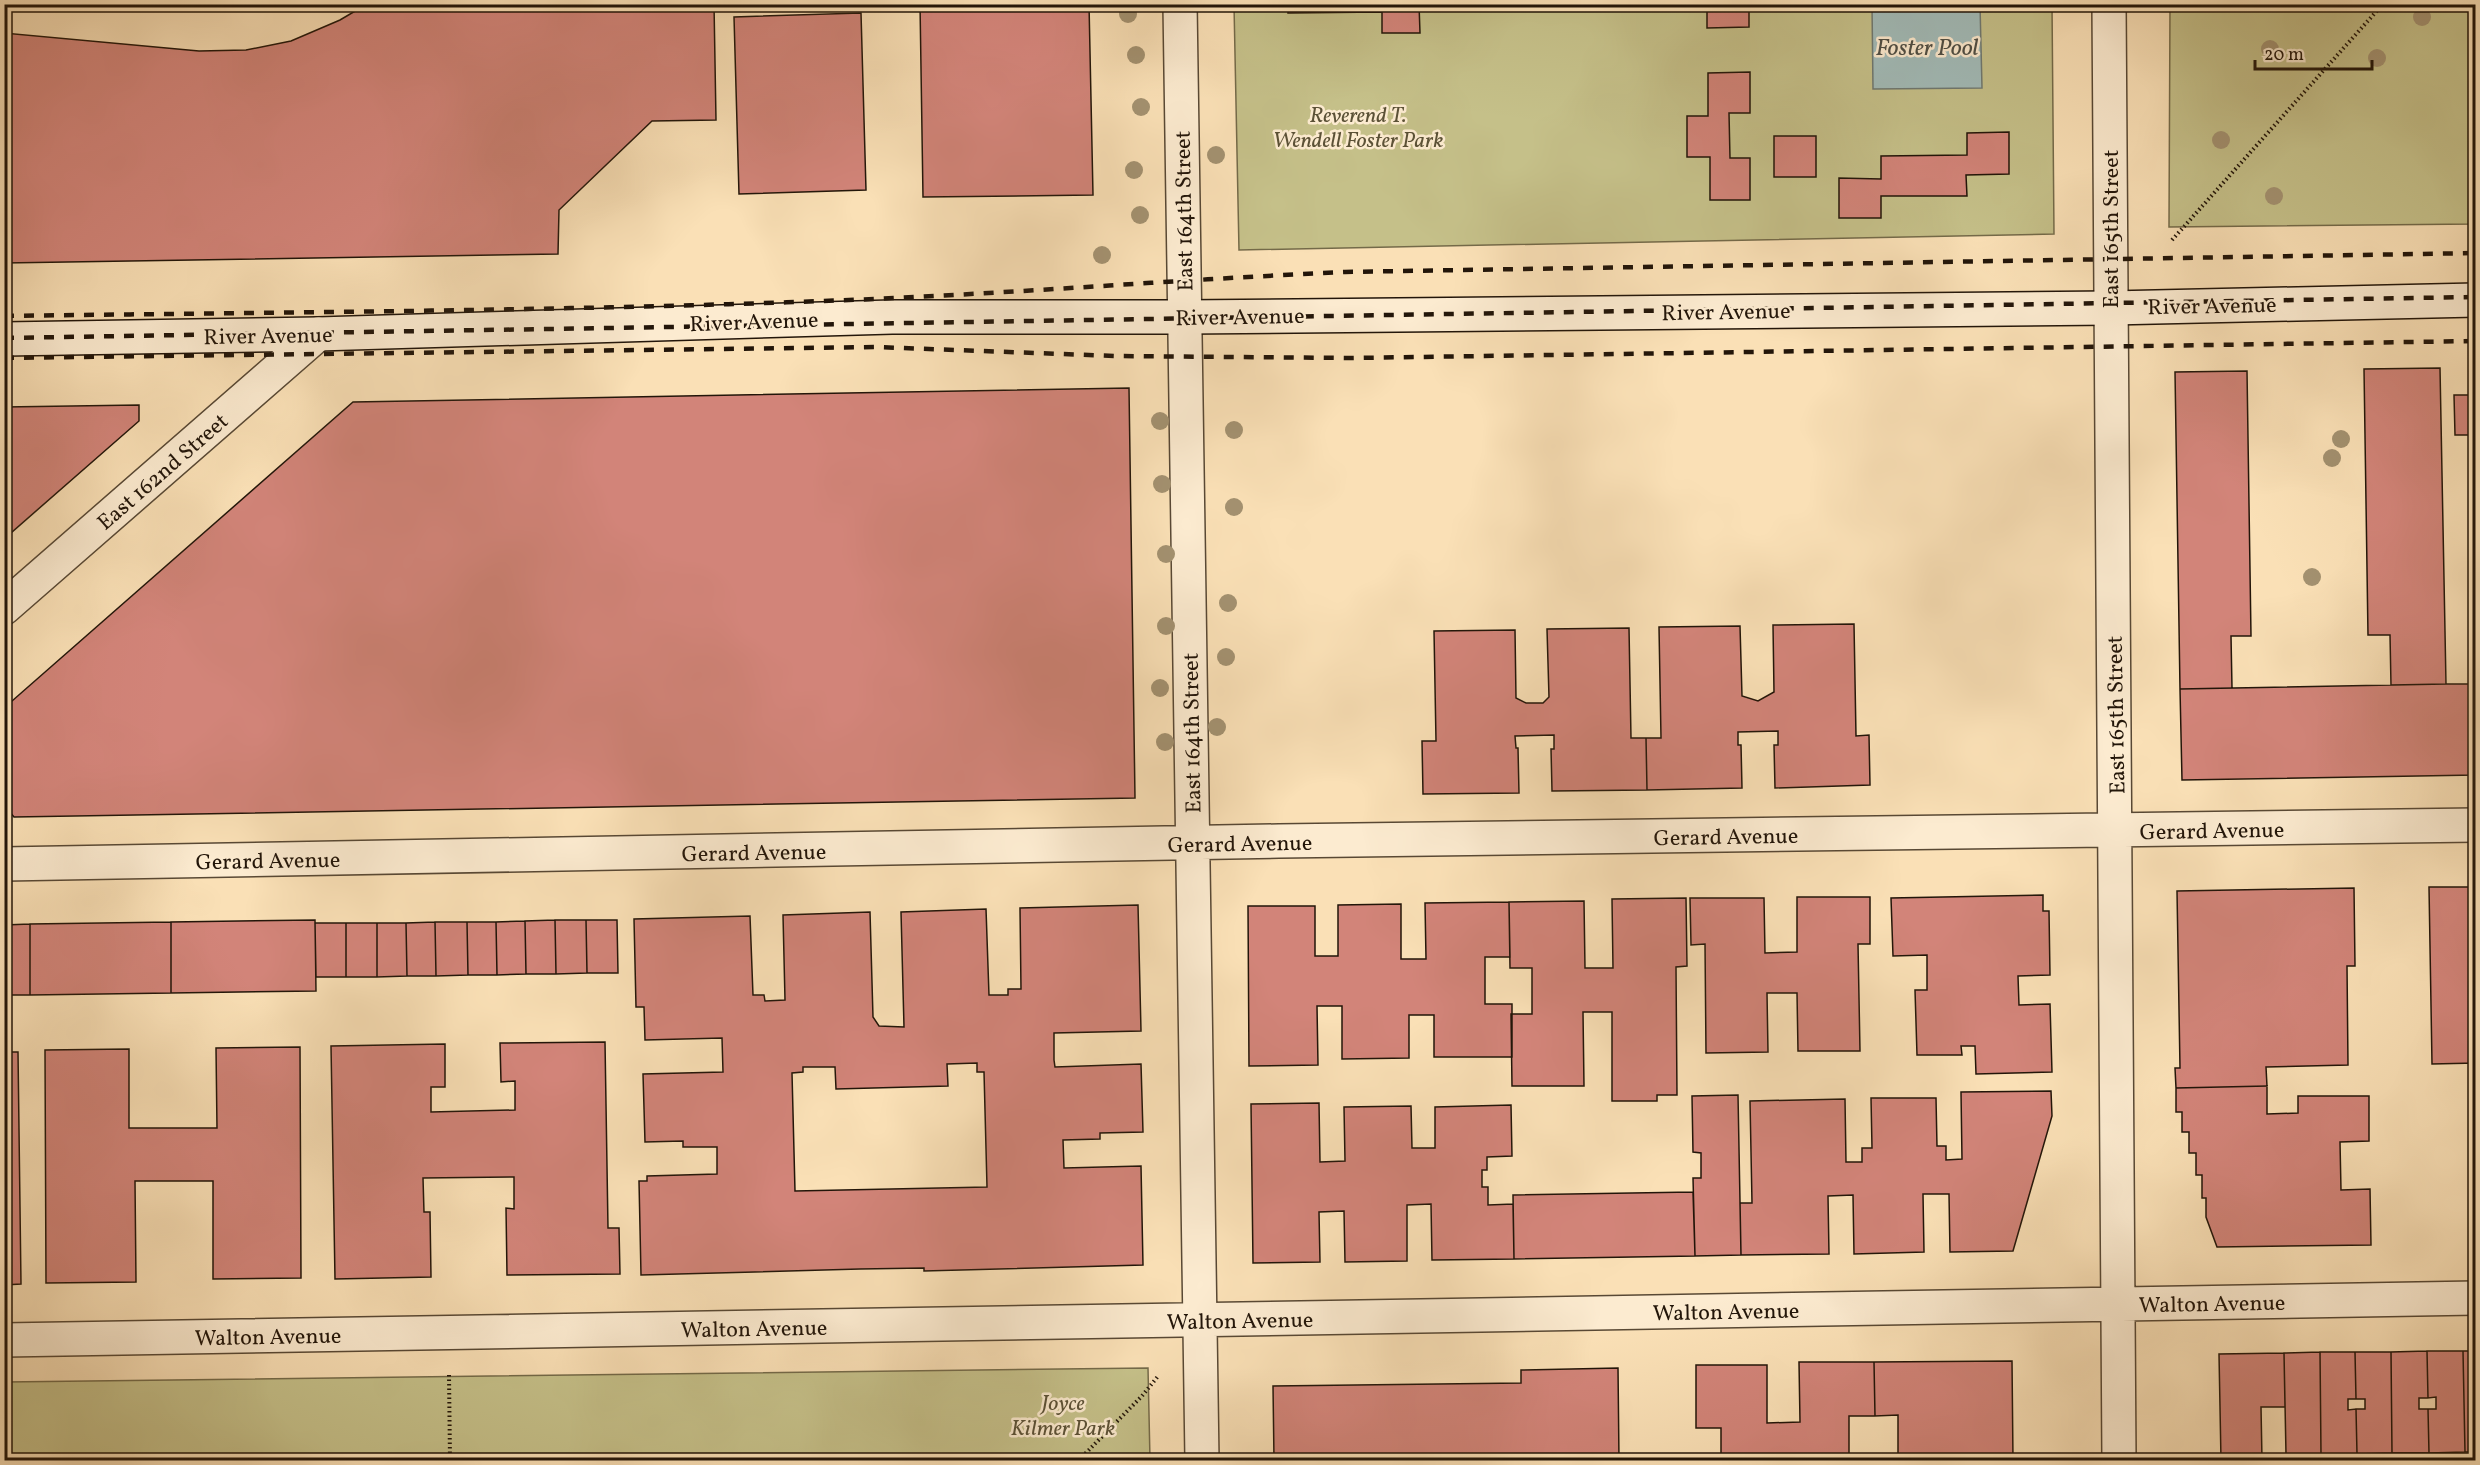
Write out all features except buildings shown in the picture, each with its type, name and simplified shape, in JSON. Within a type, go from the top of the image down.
[{"type":"street","name":"East 164th Street","points":[[1180,4],[1202,1461]]},
{"type":"street","name":"East 165th Street","points":[[2109,4],[2119,1461]]},
{"type":"street","name":"River Avenue","points":[[4,339],[318,334],[892,317],[1185,317],[2111,308],[2475,300]]},
{"type":"street","name":"East 162nd Street","points":[[4,608],[318,334]]},
{"type":"street","name":"Gerard Avenue","points":[[4,864],[1280,841],[2475,825]]},
{"type":"street","name":"Walton Avenue","points":[[4,1340],[2475,1298]]},
{"type":"path","points":[[2172,240],[2383,4]]},
{"type":"path","points":[[449,1375],[450,1461]]},
{"type":"path","points":[[1079,1461],[1142,1396],[1159,1375]]},
{"type":"path","points":[[4,1455],[11,1461]]},
{"type":"green space","name":"Reverend T. Wendell Foster Park","points":[[1234,5],[2052,5],[2054,234],[1239,250]]},
{"type":"green space","points":[[2170,5],[2475,5],[2475,224],[2169,227]]},
{"type":"green space","name":"Joyce Kilmer Park","points":[[1148,1368],[1150,1460],[5,1460],[5,1382]]},
{"type":"water","name":"Foster Pool","points":[[1872,5],[1980,5],[1982,88],[1873,89]]},
{"type":"railway","points":[[4,316],[765,303],[933,296],[1345,272],[2476,253]]},
{"type":"railway","points":[[4,338],[2476,297]]},
{"type":"railway","points":[[4,358],[875,347],[1116,356],[1352,358],[2476,341]]}]
